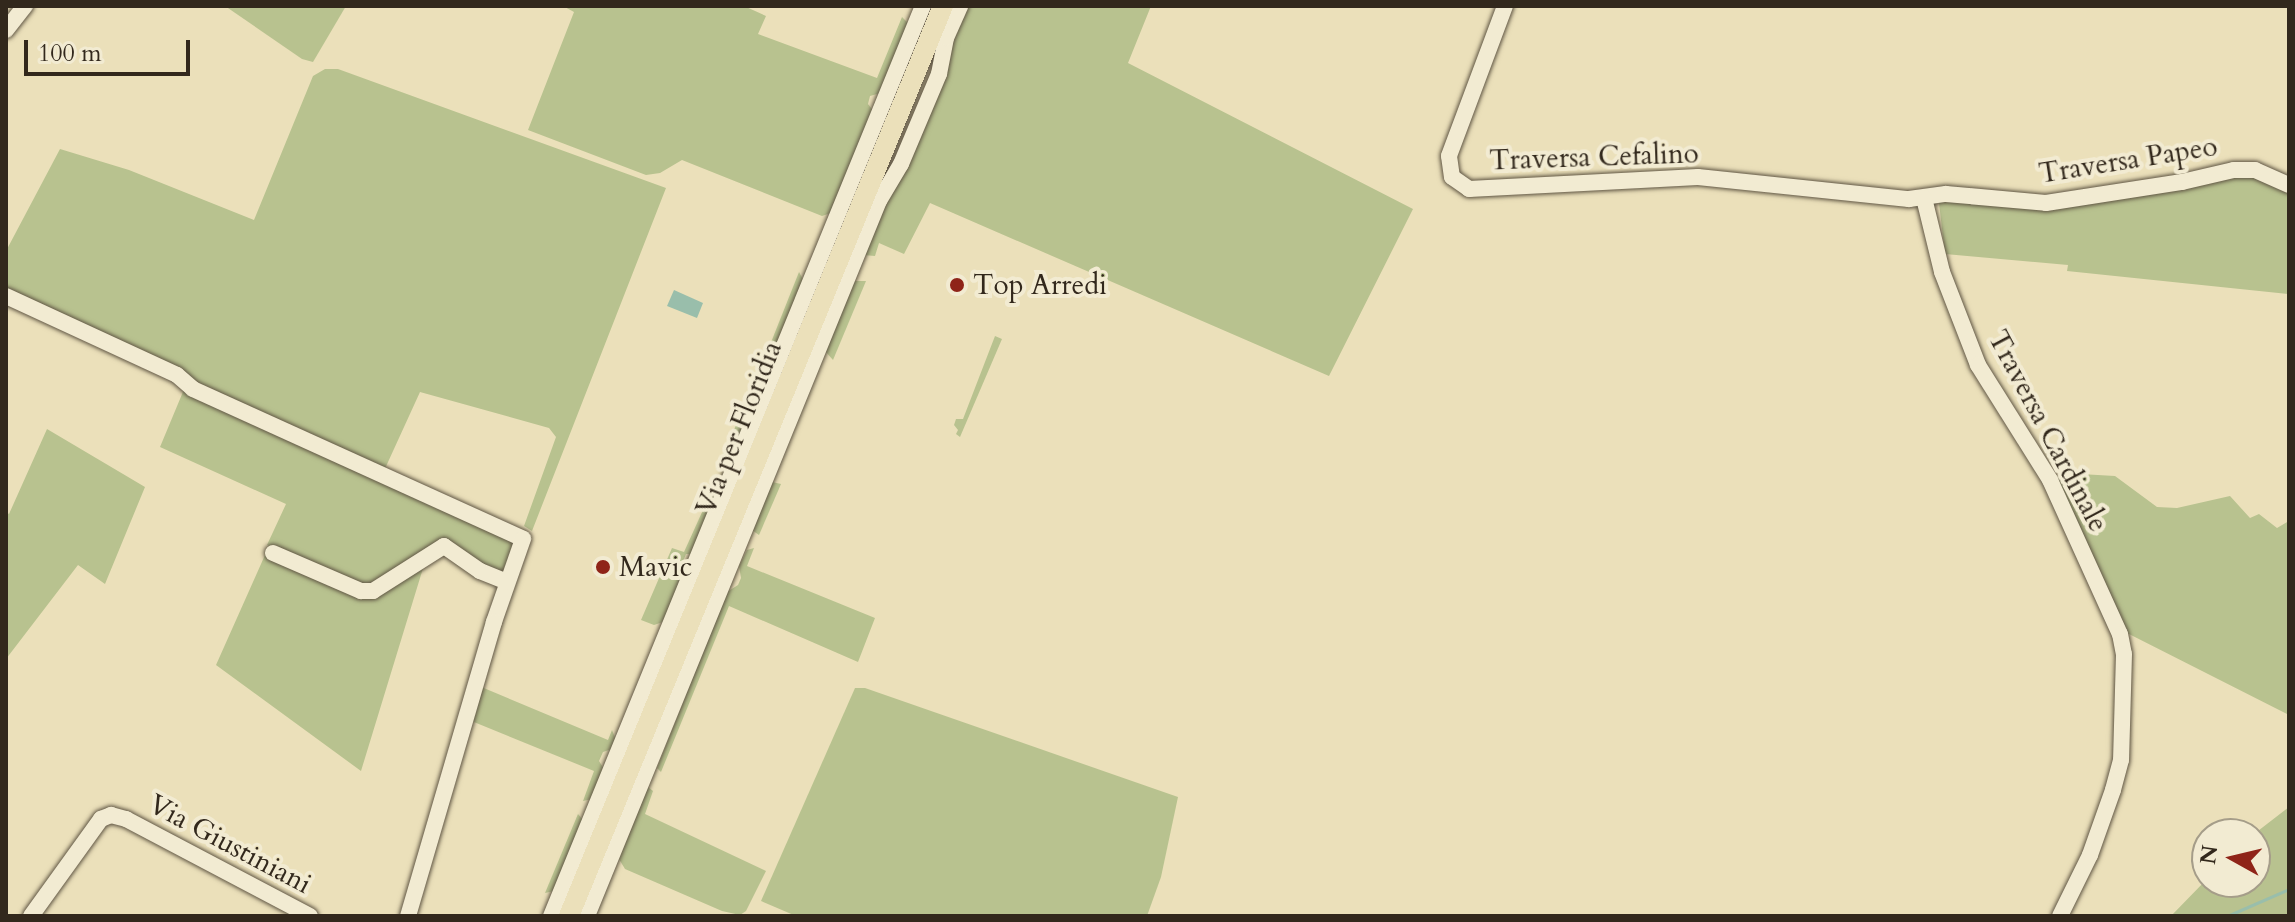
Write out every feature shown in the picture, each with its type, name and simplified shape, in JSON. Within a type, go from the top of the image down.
[{"type":"main road","name":"Via per Floridia","points":[[569,916],[943,6]]},
{"type":"street","points":[[6,30],[25,6]]},
{"type":"street","points":[[551,916],[923,6]]},
{"type":"street","points":[[587,916],[879,201],[901,164],[939,74],[946,38],[960,6]]},
{"type":"street","name":"Traversa Cefalino","points":[[1505,6],[1449,156],[1448,169],[1459,186],[1469,189],[1698,177],[1924,198]]},
{"type":"street","name":"Traversa Papeo","points":[[1924,198],[1946,194],[2018,202],[2068,202],[2234,170],[2255,170],[2289,185]]},
{"type":"street","name":"Traversa Cardinale","points":[[1924,198],[1942,272],[1978,365],[2050,480],[2122,644],[2125,681],[2121,760],[2100,831],[2060,916]]},
{"type":"street","points":[[6,296],[177,375],[193,389],[523,539],[507,582],[408,916]]},
{"type":"street","points":[[273,553],[361,591],[373,591],[444,546],[480,571],[507,582]]},
{"type":"street","name":"Via Giustiniani","points":[[31,916],[101,819],[111,815],[126,819],[310,916]]},
{"type":"shaded area","points":[[225,6],[346,6],[313,62],[302,59]]},
{"type":"shaded area","points":[[563,6],[744,6],[766,16],[758,34],[877,78],[902,17],[911,26],[884,92],[870,96],[868,104],[875,113],[834,212],[822,216],[682,160],[660,173],[646,175],[528,130],[574,12]]},
{"type":"shaded area","points":[[967,6],[1151,6],[1128,63],[1413,209],[1329,376],[930,203],[904,254],[879,243],[875,256],[863,255]]},
{"type":"shaded area","points":[[325,69],[338,69],[666,188],[532,531],[524,526],[556,437],[549,428],[420,392],[383,473],[6,289],[6,251],[60,149],[129,170],[254,220],[313,76]]},
{"type":"shaded area","points":[[2234,175],[2254,175],[2289,191],[2289,294],[2067,271],[2068,265],[1945,254],[1939,203],[1949,198],[2008,206]]},
{"type":"shaded area","points":[[799,272],[805,283],[765,381],[756,380]]},
{"type":"shaded area","points":[[854,281],[866,281],[833,360],[825,351]]},
{"type":"shaded area","points":[[674,290],[703,303],[697,318],[667,306]]},
{"type":"shaded area","points":[[995,336],[1002,339],[960,437],[954,425],[956,419],[963,419]]},
{"type":"shaded area","points":[[185,387],[520,540],[506,578],[454,546],[381,585],[359,587],[267,545],[286,504],[160,447]]},
{"type":"shaded area","points":[[752,390],[758,400],[729,469],[716,469]]},
{"type":"shaded area","points":[[47,429],[145,487],[105,584],[78,565],[6,659],[6,512],[9,514]]},
{"type":"shaded area","points":[[2063,473],[2115,476],[2157,507],[2177,508],[2230,496],[2250,518],[2259,514],[2277,528],[2289,521],[2289,715],[2127,633],[2056,478]]},
{"type":"shaded area","points":[[712,478],[720,491],[694,554],[686,554],[677,577],[684,580],[666,621],[654,625],[641,620],[672,548],[684,552],[708,499],[704,497]]},
{"type":"shaded area","points":[[772,482],[781,484],[759,535],[752,530]]},
{"type":"shaded area","points":[[754,548],[747,566],[875,618],[858,662],[729,606],[661,772],[657,768],[727,592],[738,585],[741,578],[739,566],[747,550]]},
{"type":"shaded area","points":[[265,555],[362,596],[424,565],[361,771],[216,665]]},
{"type":"shaded area","points":[[479,686],[608,740],[612,730],[616,740],[612,749],[603,752],[599,761],[604,769],[592,799],[583,801],[594,771],[469,720]]},
{"type":"shaded area","points":[[855,688],[865,688],[1178,797],[1161,877],[1147,916],[796,916],[761,901]]},
{"type":"shaded area","points":[[648,787],[653,791],[645,814],[766,871],[746,911],[740,915],[722,911],[625,869],[619,859]]},
{"type":"shaded area","points":[[2289,807],[2289,913],[2284,916],[2171,916],[2191,895],[2191,898],[2271,898],[2271,821]]},
{"type":"shaded area","points":[[578,814],[583,820],[554,891],[545,893]]},
{"type":"waterway","points":[[2227,916],[2289,889]]},
{"type":"place","name":"Top Arredi","points":[[957,285]]},
{"type":"place","name":"Mavic","points":[[603,567]]}]
